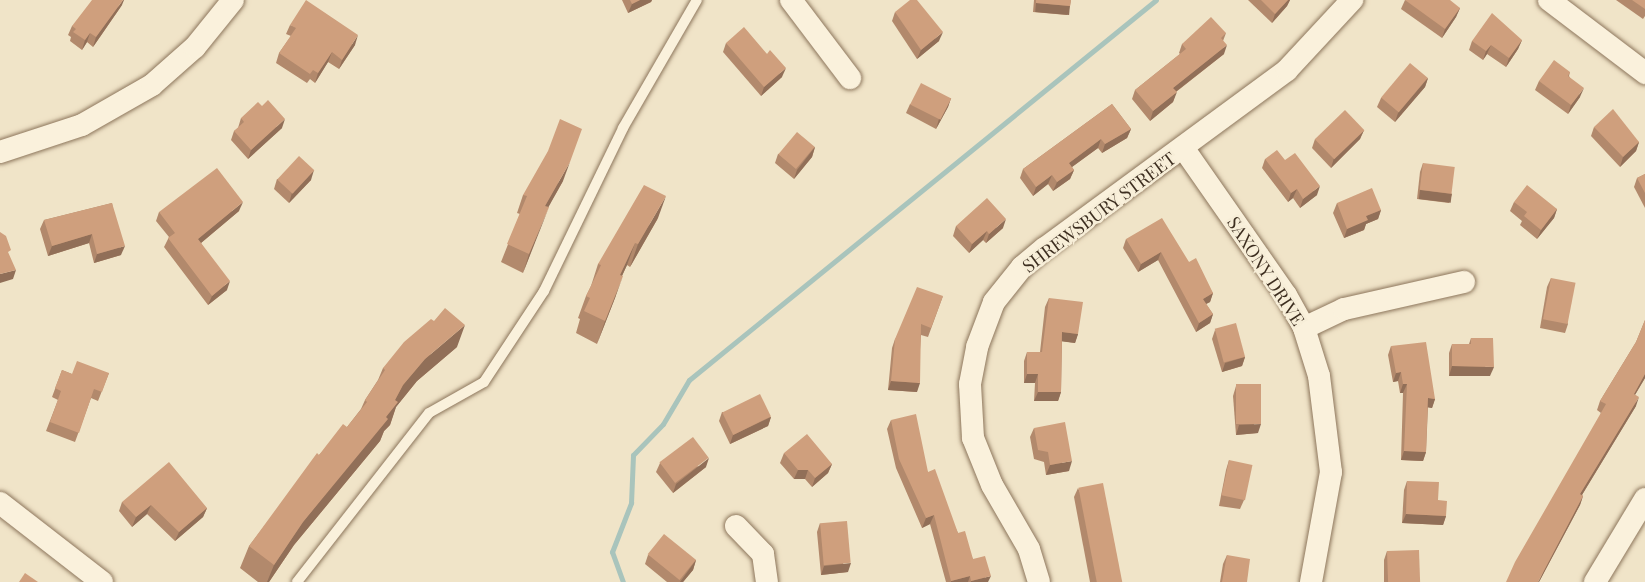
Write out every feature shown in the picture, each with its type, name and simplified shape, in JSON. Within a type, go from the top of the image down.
[{"type":"street","points":[[0,152],[82,126],[152,85],[195,47],[233,0]]},
{"type":"street","points":[[791,0],[850,78]]},
{"type":"street","name":"SHREWSBURY STREET","points":[[1039,582],[1029,549],[992,485],[973,438],[970,384],[984,325],[994,302],[1022,267],[1184,149],[1287,70],[1352,0]]},
{"type":"street","points":[[1549,0],[1645,73]]},
{"type":"street","name":"SAXONY DRIVE","points":[[1184,149],[1286,296],[1304,328],[1319,376],[1330,447],[1331,472],[1311,582]]},
{"type":"street","points":[[1304,328],[1344,309],[1464,282]]},
{"type":"street","points":[[1594,582],[1645,499]]},
{"type":"street","points":[[0,503],[102,582]]},
{"type":"street","points":[[736,526],[763,554],[767,582]]},
{"type":"lane","points":[[297,582],[429,413],[484,382],[544,291],[623,128],[697,0]]},
{"type":"building","points":[[92,0],[123,0],[96,37],[90,33],[85,40],[73,32],[76,29],[72,26]]},
{"type":"building","points":[[306,0],[358,35],[342,60],[332,52],[318,73],[313,70],[310,74],[279,53],[296,28],[290,25]]},
{"type":"building","points":[[910,0],[917,0],[943,32],[921,50],[895,12]]},
{"type":"building","points":[[1036,0],[1071,0],[1070,6],[1036,3]]},
{"type":"building","points":[[1261,0],[1288,0],[1275,14]]},
{"type":"building","points":[[1405,0],[1450,0],[1460,8],[1445,29]]},
{"type":"building","points":[[1632,0],[1645,0],[1645,9]]},
{"type":"building","points":[[1492,13],[1522,40],[1509,58],[1491,45],[1486,51],[1472,41]]},
{"type":"building","points":[[1211,17],[1226,33],[1221,38],[1227,45],[1173,88],[1177,92],[1153,111],[1135,90],[1186,49],[1182,44]]},
{"type":"building","points":[[744,27],[767,54],[770,50],[786,68],[764,87],[726,43]]},
{"type":"building","points":[[1554,60],[1570,72],[1568,76],[1584,88],[1571,105],[1539,81]]},
{"type":"building","points":[[1410,63],[1428,78],[1399,112],[1381,97]]},
{"type":"building","points":[[921,83],[951,98],[940,120],[910,104]]},
{"type":"building","points":[[268,100],[285,119],[251,150],[234,131],[244,122],[241,118],[258,102],[262,106]]},
{"type":"building","points":[[1112,104],[1131,129],[1105,144],[1101,139],[1069,163],[1074,170],[1057,182],[1052,175],[1036,187],[1023,169]]},
{"type":"building","points":[[1613,109],[1639,142],[1623,157],[1594,127]]},
{"type":"building","points":[[1345,110],[1364,130],[1334,159],[1315,139]]},
{"type":"building","points":[[560,119],[582,129],[570,162],[545,206],[549,207],[529,254],[507,244],[527,196],[523,195],[548,151]]},
{"type":"building","points":[[797,132],[815,147],[796,169],[778,154]]},
{"type":"building","points":[[1277,150],[1285,160],[1295,153],[1320,186],[1303,199],[1297,189],[1291,193],[1265,159]]},
{"type":"building","points":[[299,156],[314,170],[293,194],[277,179]]},
{"type":"building","points":[[1423,163],[1455,167],[1451,194],[1420,190]]},
{"type":"building","points":[[217,168],[243,202],[198,239],[230,281],[212,296],[168,238],[175,233],[159,212]]},
{"type":"building","points":[[1645,174],[1645,193],[1637,178]]},
{"type":"building","points":[[644,185],[666,196],[638,244],[635,243],[620,275],[623,276],[605,321],[584,311],[590,298],[586,296],[601,265],[598,264]]},
{"type":"building","points":[[1527,185],[1557,209],[1541,230],[1524,216],[1527,212],[1514,202]]},
{"type":"building","points":[[1372,188],[1381,210],[1366,216],[1368,220],[1347,229],[1337,203]]},
{"type":"building","points":[[987,198],[1006,219],[989,234],[987,231],[972,244],[956,226]]},
{"type":"building","points":[[112,203],[125,246],[97,254],[92,234],[52,246],[44,220]]},
{"type":"building","points":[[1162,218],[1189,262],[1196,258],[1213,293],[1203,299],[1213,314],[1199,323],[1161,252],[1141,264],[1126,239]]},
{"type":"building","points":[[0,232],[6,236],[11,250],[8,252],[16,270],[0,274]]},
{"type":"building","points":[[1551,278],[1576,283],[1568,324],[1543,319]]},
{"type":"building","points":[[917,287],[943,296],[931,328],[921,324],[920,383],[891,381],[895,339]]},
{"type":"building","points":[[1049,298],[1083,302],[1078,334],[1062,332],[1061,392],[1038,392],[1038,374],[1027,374],[1027,352],[1042,352]]},
{"type":"building","points":[[445,308],[465,325],[425,359],[403,385],[395,400],[398,402],[386,417],[388,419],[303,522],[274,565],[249,546],[317,453],[319,455],[343,424],[347,427],[367,402],[365,400],[385,370],[383,368],[404,342],[431,319],[434,321]]},
{"type":"building","points":[[1645,320],[1645,374],[1634,394],[1639,397],[1580,494],[1583,496],[1538,582],[1506,582],[1515,562],[1606,404],[1600,401],[1636,342]]},
{"type":"building","points":[[1236,323],[1245,357],[1224,363],[1215,329]]},
{"type":"building","points":[[1471,338],[1493,338],[1494,367],[1452,366],[1452,344],[1471,344]]},
{"type":"building","points":[[1426,342],[1435,399],[1428,398],[1426,452],[1404,451],[1407,384],[1403,384],[1401,372],[1396,373],[1391,346]]},
{"type":"building","points":[[77,361],[109,373],[102,392],[94,389],[79,433],[50,422],[61,391],[55,388],[62,370],[72,374]]},
{"type":"building","points":[[1236,384],[1261,384],[1261,424],[1236,424]]},
{"type":"building","points":[[760,394],[771,416],[733,435],[722,412]]},
{"type":"building","points":[[916,414],[928,472],[935,469],[958,533],[965,531],[973,559],[985,556],[991,576],[971,581],[970,576],[951,581],[934,515],[926,518],[899,459],[891,420]]},
{"type":"building","points":[[1065,422],[1072,461],[1050,465],[1048,452],[1038,450],[1034,428]]},
{"type":"building","points":[[807,434],[832,464],[815,478],[808,470],[798,470],[784,453]]},
{"type":"building","points":[[693,437],[709,458],[675,483],[659,462]]},
{"type":"building","points":[[1229,460],[1252,465],[1245,500],[1222,495]]},
{"type":"building","points":[[169,462],[207,508],[179,532],[151,505],[136,517],[122,502]]},
{"type":"building","points":[[1407,481],[1439,482],[1438,500],[1447,501],[1446,516],[1406,514]]},
{"type":"building","points":[[1103,483],[1122,582],[1097,582],[1078,488]]},
{"type":"building","points":[[847,521],[851,563],[824,565],[820,523]]},
{"type":"building","points":[[664,534],[696,560],[680,580],[648,554]]},
{"type":"building","points":[[1419,550],[1420,582],[1388,582],[1387,551]]},
{"type":"building","points":[[1227,555],[1250,559],[1247,582],[1222,582]]},
{"type":"building","points":[[25,573],[38,582],[19,582]]},
{"type":"waterway","points":[[623,582],[612,552],[631,503],[633,455],[663,424],[689,380],[1156,0]]}]
